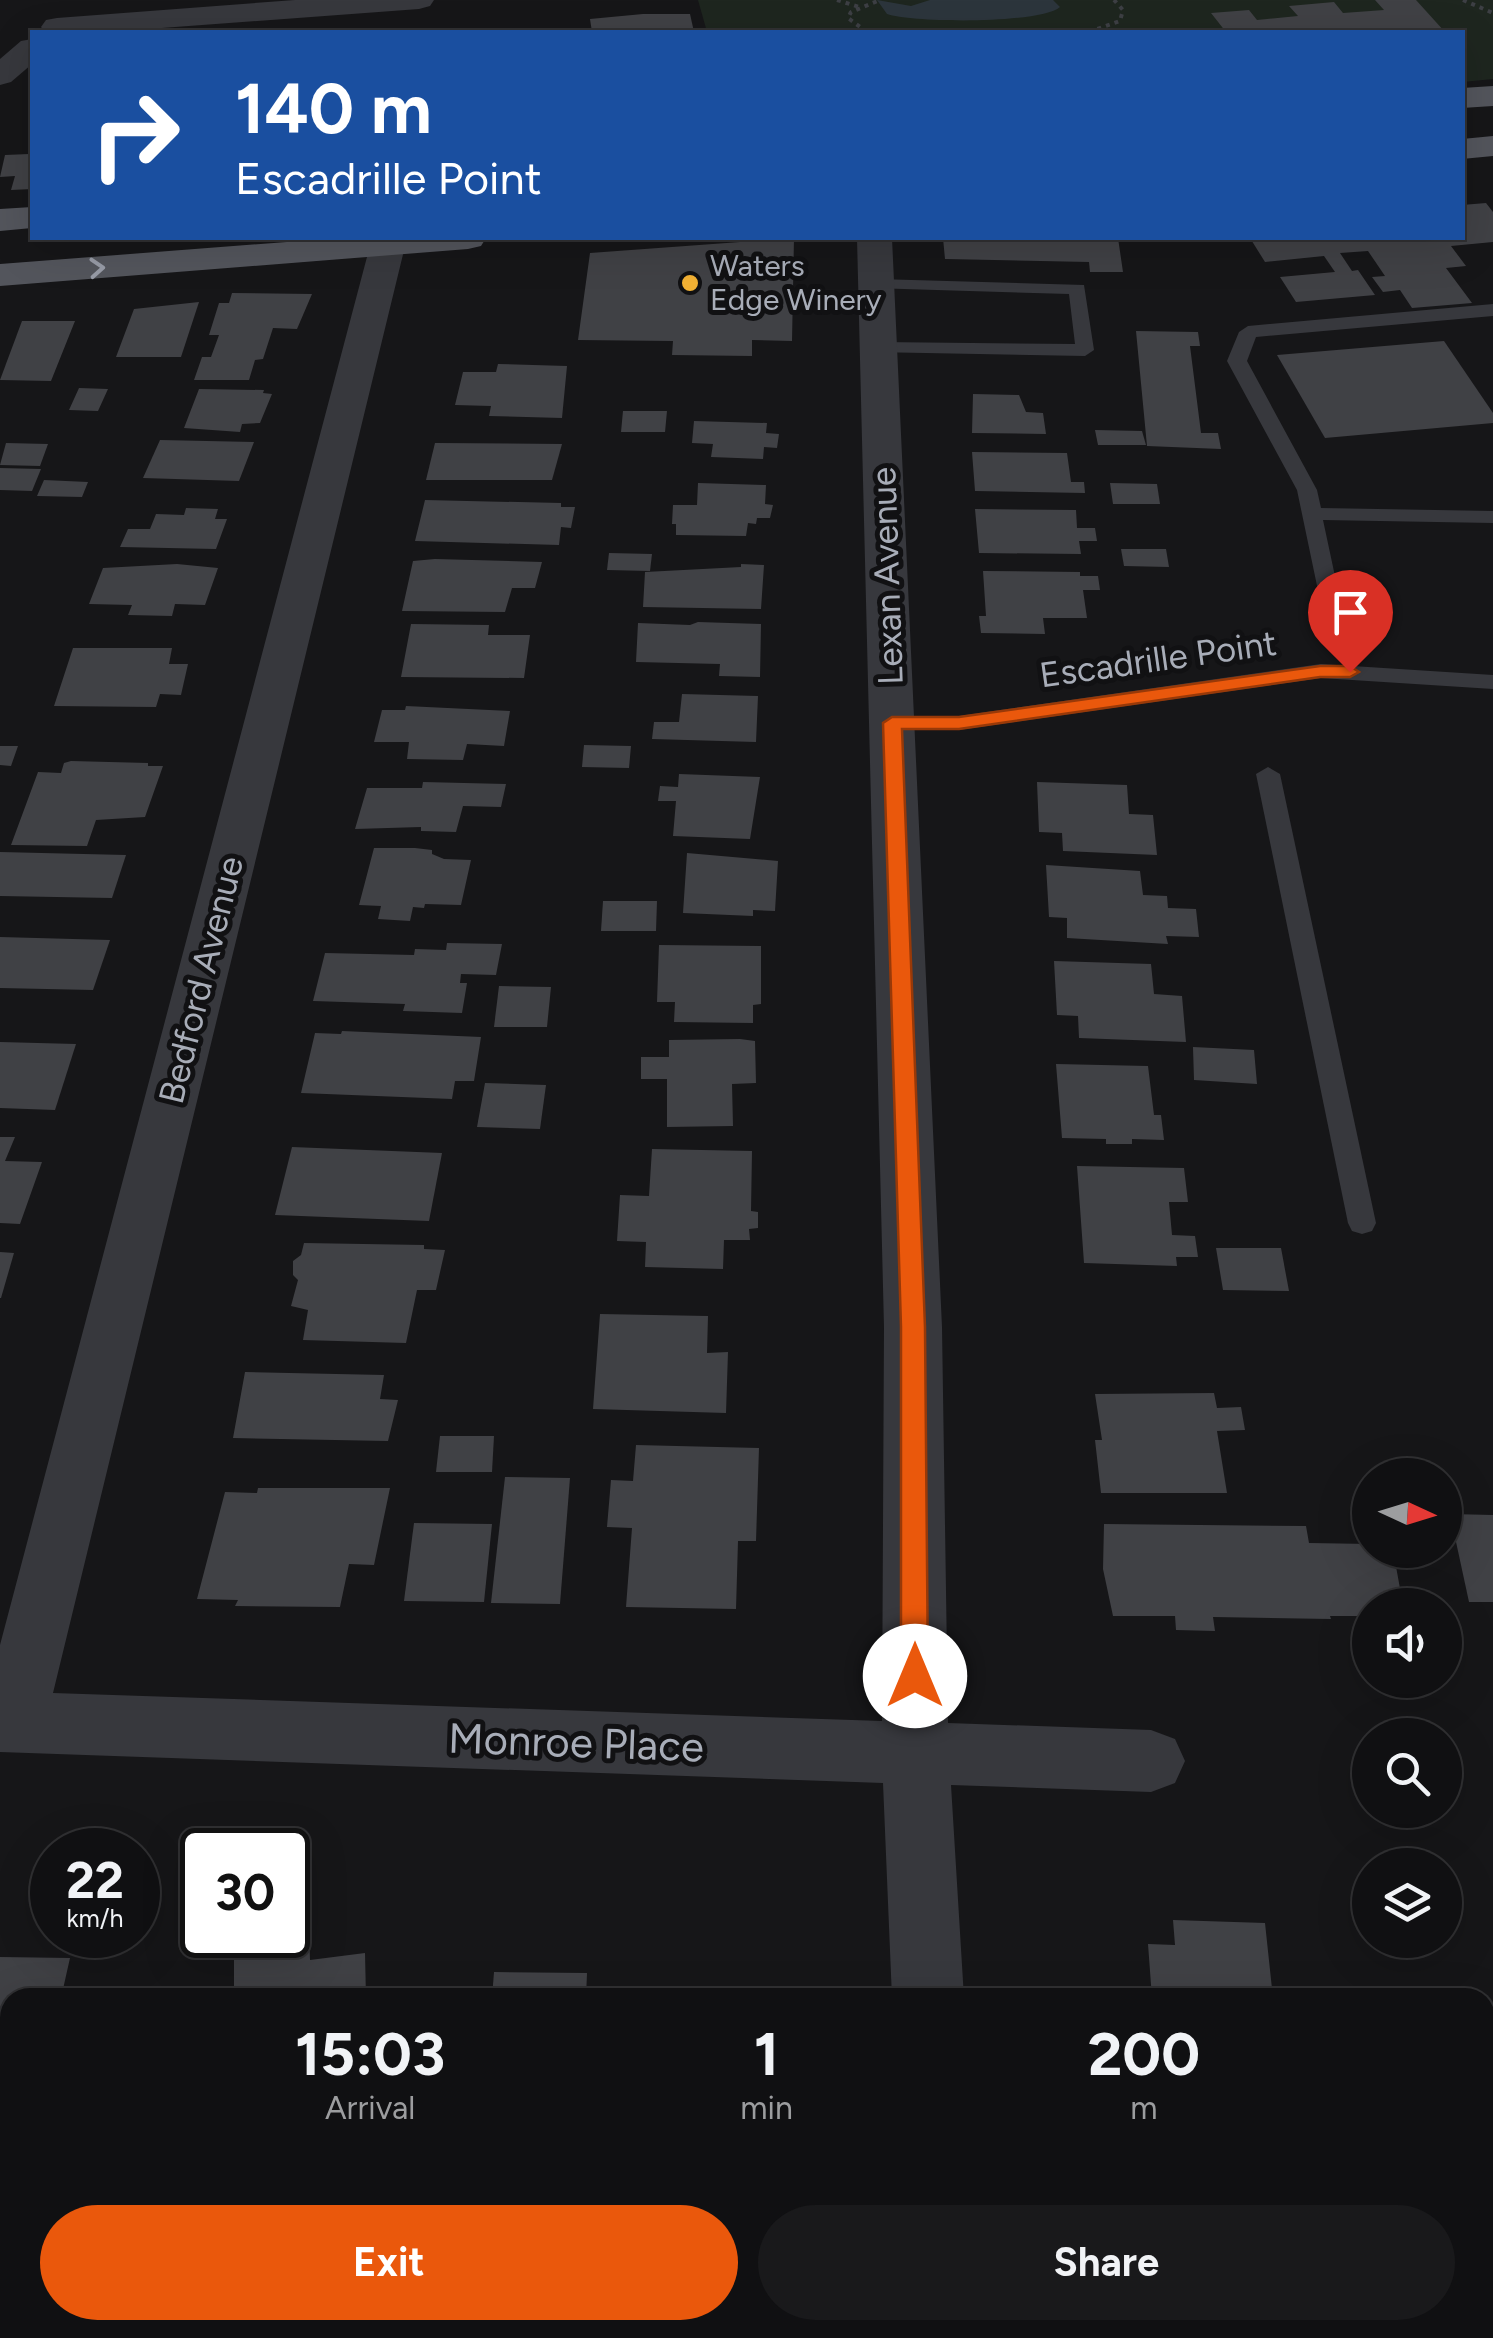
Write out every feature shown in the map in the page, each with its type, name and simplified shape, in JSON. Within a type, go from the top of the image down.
[{"type":"main road","points":[[1465,98],[1493,96]]},
{"type":"main road","points":[[1465,149],[1493,146]]},
{"type":"main road","points":[[0,220],[30,218]]},
{"type":"main road","points":[[0,276],[428,240]]},
{"type":"street","points":[[56,30],[101,0]]},
{"type":"street","points":[[109,30],[420,0]]},
{"type":"street","points":[[0,75],[30,50]]},
{"type":"street","name":"Bedford Avenue","points":[[6,1722],[388,242]]},
{"type":"street","name":"Lexan Avenue","points":[[876,261],[913,1327],[915,1754],[927,1988]]},
{"type":"street","name":"Monroe Place","points":[[6,1722],[1151,1761]]},
{"type":"lane","points":[[876,261],[1078,289],[1084,350],[880,348]]},
{"type":"lane","points":[[1328,595],[1307,490],[1237,361],[1248,332],[1493,310]]},
{"type":"lane","points":[[1312,514],[1493,517]]},
{"type":"lane","name":"Escadrille Point","points":[[892,723],[959,723],[1320,671],[1493,682]]},
{"type":"lane","points":[[1268,774],[1362,1223]]},
{"type":"path","points":[[836,0],[861,8]]},
{"type":"path","points":[[864,30],[848,18],[880,0]]},
{"type":"path","points":[[1095,30],[1120,22],[1122,10],[1114,0]]},
{"type":"path","points":[[1463,0],[1493,13]]},
{"type":"shaded area","points":[[698,0],[1493,0],[1493,79],[1465,82],[1465,30],[706,30]]},
{"type":"shaded area","points":[[877,0],[911,6],[930,0],[1053,0],[1060,7],[1029,17],[949,20],[887,14]]},
{"type":"building","points":[[1375,0],[1416,0],[1443,30],[1224,30],[1211,13],[1249,10],[1257,20],[1298,16],[1289,6],[1334,2],[1343,13],[1384,10]]},
{"type":"building","points":[[690,14],[694,30],[592,30],[590,19]]},
{"type":"building","points":[[30,151],[30,189],[11,190],[15,176],[0,177],[5,155]]},
{"type":"building","points":[[1486,203],[1493,212],[1493,242],[1451,246],[1466,266],[1446,268],[1472,303],[1412,308],[1400,290],[1383,292],[1372,277],[1385,276],[1368,251],[1340,253],[1375,295],[1296,302],[1280,277],[1335,272],[1324,256],[1265,262],[1251,240],[1465,240],[1465,205]]},
{"type":"building","name":"Waters Edge Winery","points":[[794,240],[792,341],[752,340],[752,356],[672,355],[673,341],[578,340],[590,253]]},
{"type":"building","points":[[943,240],[1118,240],[1123,272],[1090,272],[1089,262],[945,259]]},
{"type":"building","points":[[232,293],[312,294],[297,329],[273,328],[263,359],[255,360],[249,380],[194,380],[202,357],[211,357],[219,335],[209,335],[219,303],[229,303]]},
{"type":"building","points":[[199,302],[181,357],[116,357],[134,309]]},
{"type":"building","points":[[22,321],[75,321],[51,381],[0,380]]},
{"type":"building","points":[[1136,331],[1198,332],[1200,346],[1190,346],[1201,433],[1218,433],[1221,449],[1147,446]]},
{"type":"building","points":[[1444,341],[1493,413],[1493,423],[1325,438],[1277,355]]},
{"type":"building","points":[[498,364],[567,366],[562,418],[489,416],[491,406],[455,405],[463,372],[496,372]]},
{"type":"building","points":[[79,388],[108,389],[98,411],[69,410]]},
{"type":"building","points":[[199,389],[264,390],[263,393],[272,394],[260,423],[242,424],[240,432],[184,428]]},
{"type":"building","points":[[973,394],[1019,395],[1026,412],[1043,413],[1046,434],[972,433]]},
{"type":"building","points":[[623,411],[667,411],[665,432],[621,432]]},
{"type":"building","points":[[694,421],[767,423],[766,433],[779,434],[777,448],[764,447],[763,459],[711,457],[713,444],[692,443]]},
{"type":"building","points":[[1095,430],[1142,431],[1146,445],[1098,445]]},
{"type":"building","points":[[160,440],[254,442],[239,481],[143,478]]},
{"type":"building","points":[[6,443],[48,444],[40,466],[0,465]]},
{"type":"building","points":[[435,443],[562,444],[552,480],[426,480]]},
{"type":"building","points":[[972,452],[1067,453],[1071,482],[1084,482],[1085,493],[975,491]]},
{"type":"building","points":[[0,468],[41,469],[32,491],[0,490]]},
{"type":"building","points":[[44,480],[88,482],[82,497],[37,496]]},
{"type":"building","points":[[698,483],[766,485],[765,504],[773,505],[770,518],[748,523],[746,536],[676,535],[673,505],[697,505]]},
{"type":"building","points":[[1110,483],[1157,484],[1160,504],[1113,504]]},
{"type":"building","points":[[425,500],[561,503],[561,507],[575,507],[571,528],[561,527],[559,545],[415,541]]},
{"type":"building","points":[[186,508],[218,509],[215,519],[227,519],[216,549],[120,547],[128,529],[150,529],[156,514],[184,515]]},
{"type":"building","points":[[975,509],[1076,510],[1077,528],[1095,528],[1097,541],[1079,541],[1081,554],[979,553]]},
{"type":"building","points":[[1121,549],[1166,549],[1169,567],[1124,566]]},
{"type":"building","points":[[609,553],[652,554],[650,571],[607,570]]},
{"type":"building","points":[[413,561],[542,562],[535,588],[512,588],[505,612],[402,611]]},
{"type":"building","points":[[177,564],[218,568],[205,605],[175,604],[172,616],[128,615],[132,605],[89,604],[103,568]]},
{"type":"building","points":[[764,565],[761,609],[643,607],[645,572]]},
{"type":"building","points":[[983,571],[1080,572],[1080,576],[1098,576],[1100,590],[1083,590],[1087,618],[1043,618],[1045,634],[981,633],[979,616],[986,616]]},
{"type":"building","points":[[638,623],[761,624],[760,677],[719,676],[720,664],[636,662]]},
{"type":"building","points":[[411,624],[489,625],[488,635],[530,635],[524,678],[401,677]]},
{"type":"building","points":[[73,648],[172,648],[169,664],[188,664],[181,695],[160,694],[156,707],[54,706]]},
{"type":"building","points":[[682,694],[758,696],[756,742],[652,739],[654,722],[679,722]]},
{"type":"building","points":[[406,706],[510,711],[504,746],[467,744],[463,760],[407,759],[409,742],[374,742],[382,710],[405,710]]},
{"type":"building","points":[[584,745],[631,746],[629,768],[582,767]]},
{"type":"building","points":[[0,746],[18,746],[11,766],[0,765]]},
{"type":"building","points":[[64,763],[163,766],[145,817],[96,820],[87,846],[11,845],[38,772],[61,773]]},
{"type":"building","points":[[679,774],[760,777],[750,839],[673,836],[676,801],[658,801],[660,786],[678,787]]},
{"type":"building","points":[[423,782],[506,784],[501,807],[463,806],[456,832],[421,831],[421,827],[355,829],[367,788],[422,788]]},
{"type":"building","points":[[1037,782],[1127,785],[1129,814],[1153,815],[1157,855],[1063,851],[1062,833],[1039,832]]},
{"type":"building","points":[[374,848],[432,850],[432,854],[444,859],[471,860],[461,905],[413,907],[410,921],[378,919],[381,906],[359,905]]},
{"type":"building","points":[[0,852],[126,855],[112,898],[0,896]]},
{"type":"building","points":[[687,853],[778,861],[775,911],[753,910],[753,916],[683,913]]},
{"type":"building","points":[[1046,865],[1140,871],[1143,895],[1167,896],[1168,908],[1196,909],[1199,937],[1166,936],[1168,944],[1067,938],[1067,918],[1049,917]]},
{"type":"building","points":[[603,901],[657,901],[656,931],[601,931]]},
{"type":"building","points":[[0,937],[110,940],[93,990],[0,988]]},
{"type":"building","points":[[447,943],[502,944],[496,975],[461,974],[460,983],[467,983],[462,1013],[403,1011],[405,1004],[313,1001],[325,953],[414,955],[415,949],[446,950]]},
{"type":"building","points":[[659,945],[761,946],[761,1004],[753,1005],[753,1023],[674,1022],[675,1002],[657,1002]]},
{"type":"building","points":[[1054,961],[1151,964],[1154,994],[1182,996],[1186,1042],[1079,1038],[1078,1016],[1057,1015]]},
{"type":"building","points":[[499,986],[551,987],[547,1027],[494,1027]]},
{"type":"building","points":[[315,1033],[481,1037],[474,1081],[455,1081],[452,1099],[301,1093]]},
{"type":"building","points":[[669,1040],[755,1041],[756,1083],[732,1084],[733,1126],[667,1127],[667,1079],[641,1079],[641,1057],[669,1057]]},
{"type":"building","points":[[0,1042],[76,1044],[55,1110],[0,1108]]},
{"type":"building","points":[[1193,1047],[1254,1050],[1257,1084],[1194,1080]]},
{"type":"building","points":[[1056,1064],[1148,1066],[1154,1115],[1161,1115],[1164,1140],[1132,1139],[1132,1144],[1106,1144],[1106,1139],[1062,1138]]},
{"type":"building","points":[[485,1083],[546,1085],[540,1129],[477,1127]]},
{"type":"building","points":[[0,1137],[15,1137],[5,1161],[42,1162],[20,1224],[0,1223]]},
{"type":"building","points":[[292,1147],[442,1153],[429,1221],[275,1215]]},
{"type":"building","points":[[652,1149],[752,1151],[751,1211],[758,1212],[758,1228],[749,1229],[750,1240],[724,1240],[723,1269],[645,1267],[646,1242],[617,1241],[620,1195],[649,1196]]},
{"type":"building","points":[[1077,1166],[1184,1168],[1188,1202],[1169,1202],[1172,1235],[1195,1236],[1198,1257],[1176,1257],[1177,1266],[1084,1263]]},
{"type":"building","points":[[304,1243],[424,1245],[424,1249],[445,1250],[436,1290],[417,1290],[406,1343],[303,1340],[308,1310],[291,1306],[298,1280],[293,1275],[293,1261],[301,1255]]},
{"type":"building","points":[[1216,1248],[1281,1248],[1289,1291],[1223,1290]]},
{"type":"building","points":[[0,1252],[14,1253],[1,1298],[0,1298]]},
{"type":"building","points":[[600,1314],[708,1316],[707,1353],[728,1352],[726,1413],[593,1409]]},
{"type":"building","points":[[245,1372],[384,1375],[380,1399],[398,1400],[388,1441],[233,1438]]},
{"type":"building","points":[[1214,1393],[1217,1408],[1241,1407],[1245,1430],[1217,1431],[1227,1493],[1101,1493],[1095,1440],[1102,1440],[1095,1394]]},
{"type":"building","points":[[440,1436],[494,1436],[492,1472],[436,1472]]},
{"type":"building","points":[[636,1445],[759,1448],[756,1541],[738,1541],[736,1609],[626,1607],[632,1528],[607,1527],[611,1480],[633,1481]]},
{"type":"building","points":[[505,1477],[570,1478],[560,1604],[491,1603]]},
{"type":"building","points":[[258,1488],[390,1488],[374,1565],[349,1564],[340,1607],[235,1606],[238,1600],[197,1599],[225,1492],[257,1493]]},
{"type":"building","points":[[1462,1514],[1493,1515],[1493,1602],[1469,1602],[1462,1568]]},
{"type":"building","points":[[414,1523],[492,1524],[484,1602],[404,1601]]},
{"type":"building","points":[[1104,1524],[1306,1526],[1309,1543],[1352,1544],[1352,1568],[1396,1568],[1400,1588],[1352,1588],[1352,1616],[1213,1617],[1215,1631],[1176,1630],[1175,1616],[1113,1616],[1103,1569]]},
{"type":"building","points":[[1173,1920],[1265,1923],[1272,1988],[1151,1988],[1148,1944],[1175,1945]]},
{"type":"building","points":[[365,1953],[366,1988],[234,1988],[234,1958],[310,1960]]},
{"type":"building","points":[[0,1957],[70,1958],[63,1988],[0,1988]]},
{"type":"building","points":[[494,1972],[587,1973],[586,1988],[493,1988]]},
{"type":"place","name":"Waters Edge Winery","points":[[690,283]]},
{"type":"route","points":[[915,1676],[913,1327],[892,723],[959,723],[1320,671],[1350,672]]}]
